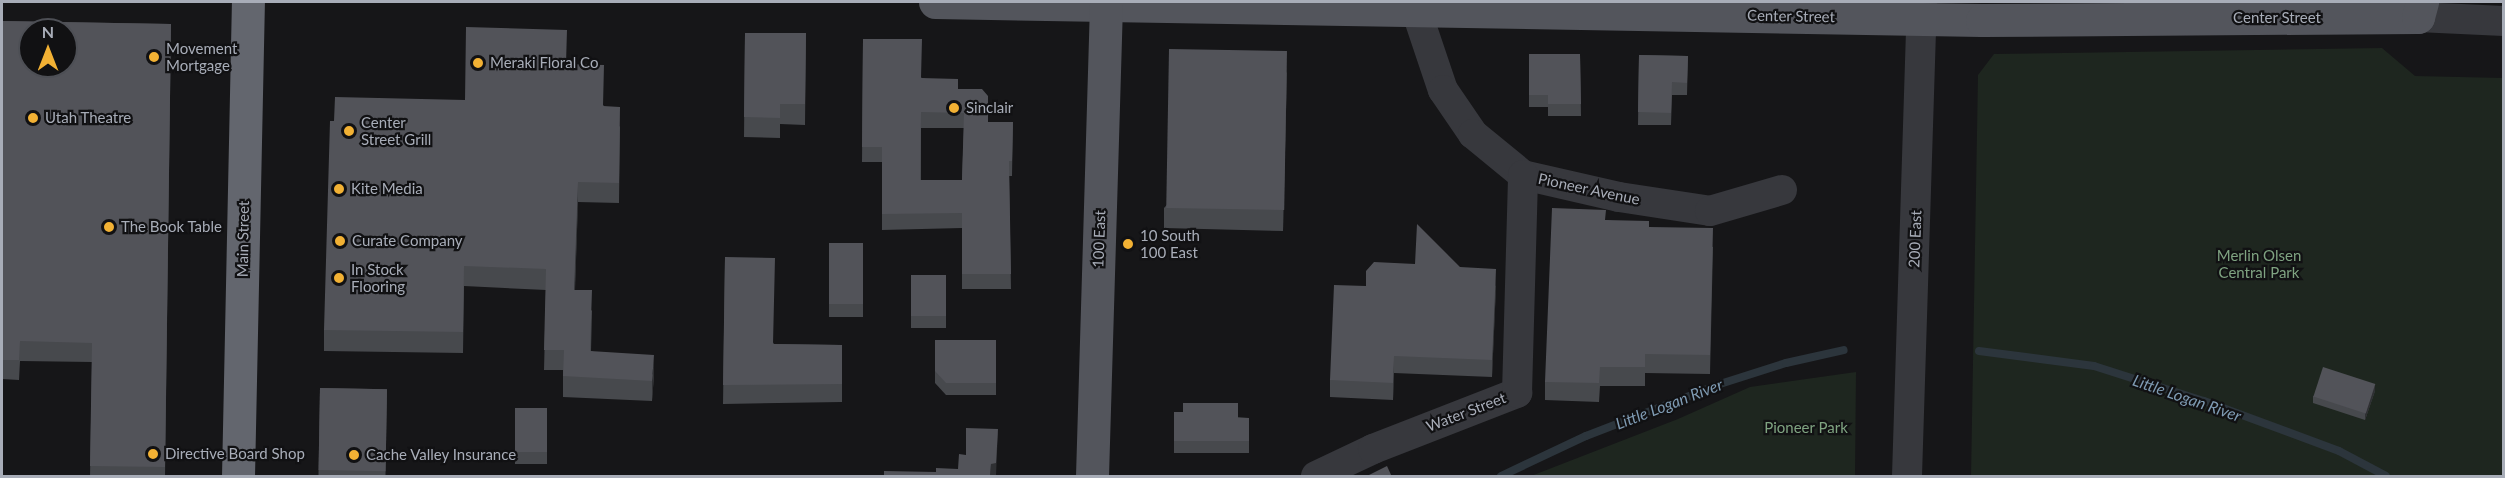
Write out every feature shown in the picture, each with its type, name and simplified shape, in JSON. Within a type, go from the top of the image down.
[{"type":"highway","name":"Main Street","points":[[238,477],[248,2]]},
{"type":"main road","name":"Center Street","points":[[935,2],[1106,3],[1416,10],[2420,9]]},
{"type":"main road","name":"100 East","points":[[1092,477],[1106,3]]},
{"type":"street","name":"Center Street","points":[[2420,9],[2504,21]]},
{"type":"street","name":"Pioneer Avenue","points":[[1416,10],[1443,90],[1473,134],[1523,175],[1619,197],[1710,211],[1782,190]]},
{"type":"street","name":"200 East","points":[[1907,477],[1922,10]]},
{"type":"street","name":"Water Street","points":[[1316,477],[1373,448],[1516,393],[1523,175]]},
{"type":"green space","name":"Merlin Olsen Central Park","points":[[2382,48],[2415,76],[2503,78],[2503,476],[1971,476],[1978,75],[1994,54]]},
{"type":"green space","name":"Pioneer Park","points":[[1856,372],[1855,476],[1531,476],[1678,419],[1750,387]]},
{"type":"building","points":[[2,21],[18,21],[18,78],[78,78],[78,22],[171,24],[165,467],[90,466],[92,343],[20,341],[19,360],[2,360]]},
{"type":"building","points":[[466,27],[567,30],[566,64],[604,65],[603,106],[620,107],[619,183],[578,182],[574,290],[592,290],[590,351],[654,355],[652,381],[563,376],[564,350],[544,350],[546,269],[464,266],[463,332],[324,330],[330,121],[334,121],[335,97],[465,100]]},
{"type":"building","points":[[745,33],[806,33],[805,104],[780,104],[780,118],[744,117]]},
{"type":"building","points":[[863,39],[922,39],[921,78],[958,79],[958,89],[982,89],[988,96],[988,122],[1013,122],[1012,161],[1009,161],[1011,274],[962,274],[962,213],[882,214],[882,147],[862,147]],"holes":[[[921,112],[964,113],[962,180],[920,180]]]},
{"type":"building","points":[[1169,49],[1287,51],[1284,210],[1166,208]]},
{"type":"building","points":[[1529,54],[1580,54],[1581,104],[1548,104],[1548,95],[1529,95]]},
{"type":"building","points":[[1639,55],[1688,56],[1687,83],[1672,82],[1671,113],[1638,112]]},
{"type":"building","points":[[1552,208],[1606,210],[1605,220],[1649,221],[1649,227],[1713,228],[1710,355],[1645,354],[1645,367],[1600,367],[1599,383],[1545,382]]},
{"type":"building","points":[[1417,224],[1460,267],[1496,269],[1492,360],[1394,356],[1393,383],[1330,380],[1334,285],[1366,286],[1366,271],[1374,262],[1415,264]]},
{"type":"building","points":[[829,243],[863,243],[863,304],[829,304]]},
{"type":"building","points":[[725,257],[775,258],[773,344],[842,345],[842,384],[723,385]]},
{"type":"building","points":[[911,275],[946,275],[946,316],[911,316]]},
{"type":"building","points":[[935,340],[996,340],[996,383],[946,383],[935,371]]},
{"type":"building","points":[[2323,367],[2375,384],[2366,413],[2313,396]]},
{"type":"building","points":[[320,388],[387,389],[386,471],[319,470]]},
{"type":"building","points":[[1183,403],[1238,403],[1238,418],[1249,418],[1249,441],[1174,441],[1174,412],[1183,412]]},
{"type":"building","points":[[515,408],[547,408],[547,452],[515,452]]},
{"type":"building","points":[[966,428],[998,429],[996,463],[991,464],[990,477],[884,477],[884,471],[936,472],[936,468],[958,469],[959,454],[966,455]]},
{"type":"building","points":[[1387,466],[1392,477],[1365,477]]},
{"type":"waterway","name":"Little Logan River","points":[[1501,476],[1586,436],[1720,384],[1786,363],[1844,350]]},
{"type":"waterway","name":"Little Logan River","points":[[1979,351],[2094,366],[2204,401],[2339,451],[2386,476]]},
{"type":"place","name":"Movement Mortgage","points":[[154,57]]},
{"type":"place","name":"Meraki Floral Co","points":[[478,63]]},
{"type":"place","name":"Sinclair","points":[[954,108]]},
{"type":"place","name":"Utah Theatre","points":[[33,118]]},
{"type":"place","name":"Center Street Grill","points":[[349,131]]},
{"type":"place","name":"Kite Media","points":[[339,189]]},
{"type":"place","name":"The Book Table","points":[[109,227]]},
{"type":"place","name":"Curate Company","points":[[340,241]]},
{"type":"place","name":"10 South 100 East","points":[[1128,244]]},
{"type":"place","name":"In Stock Flooring","points":[[339,278]]},
{"type":"place","name":"Directive Board Shop","points":[[153,454]]},
{"type":"place","name":"Cache Valley Insurance","points":[[354,455]]}]
